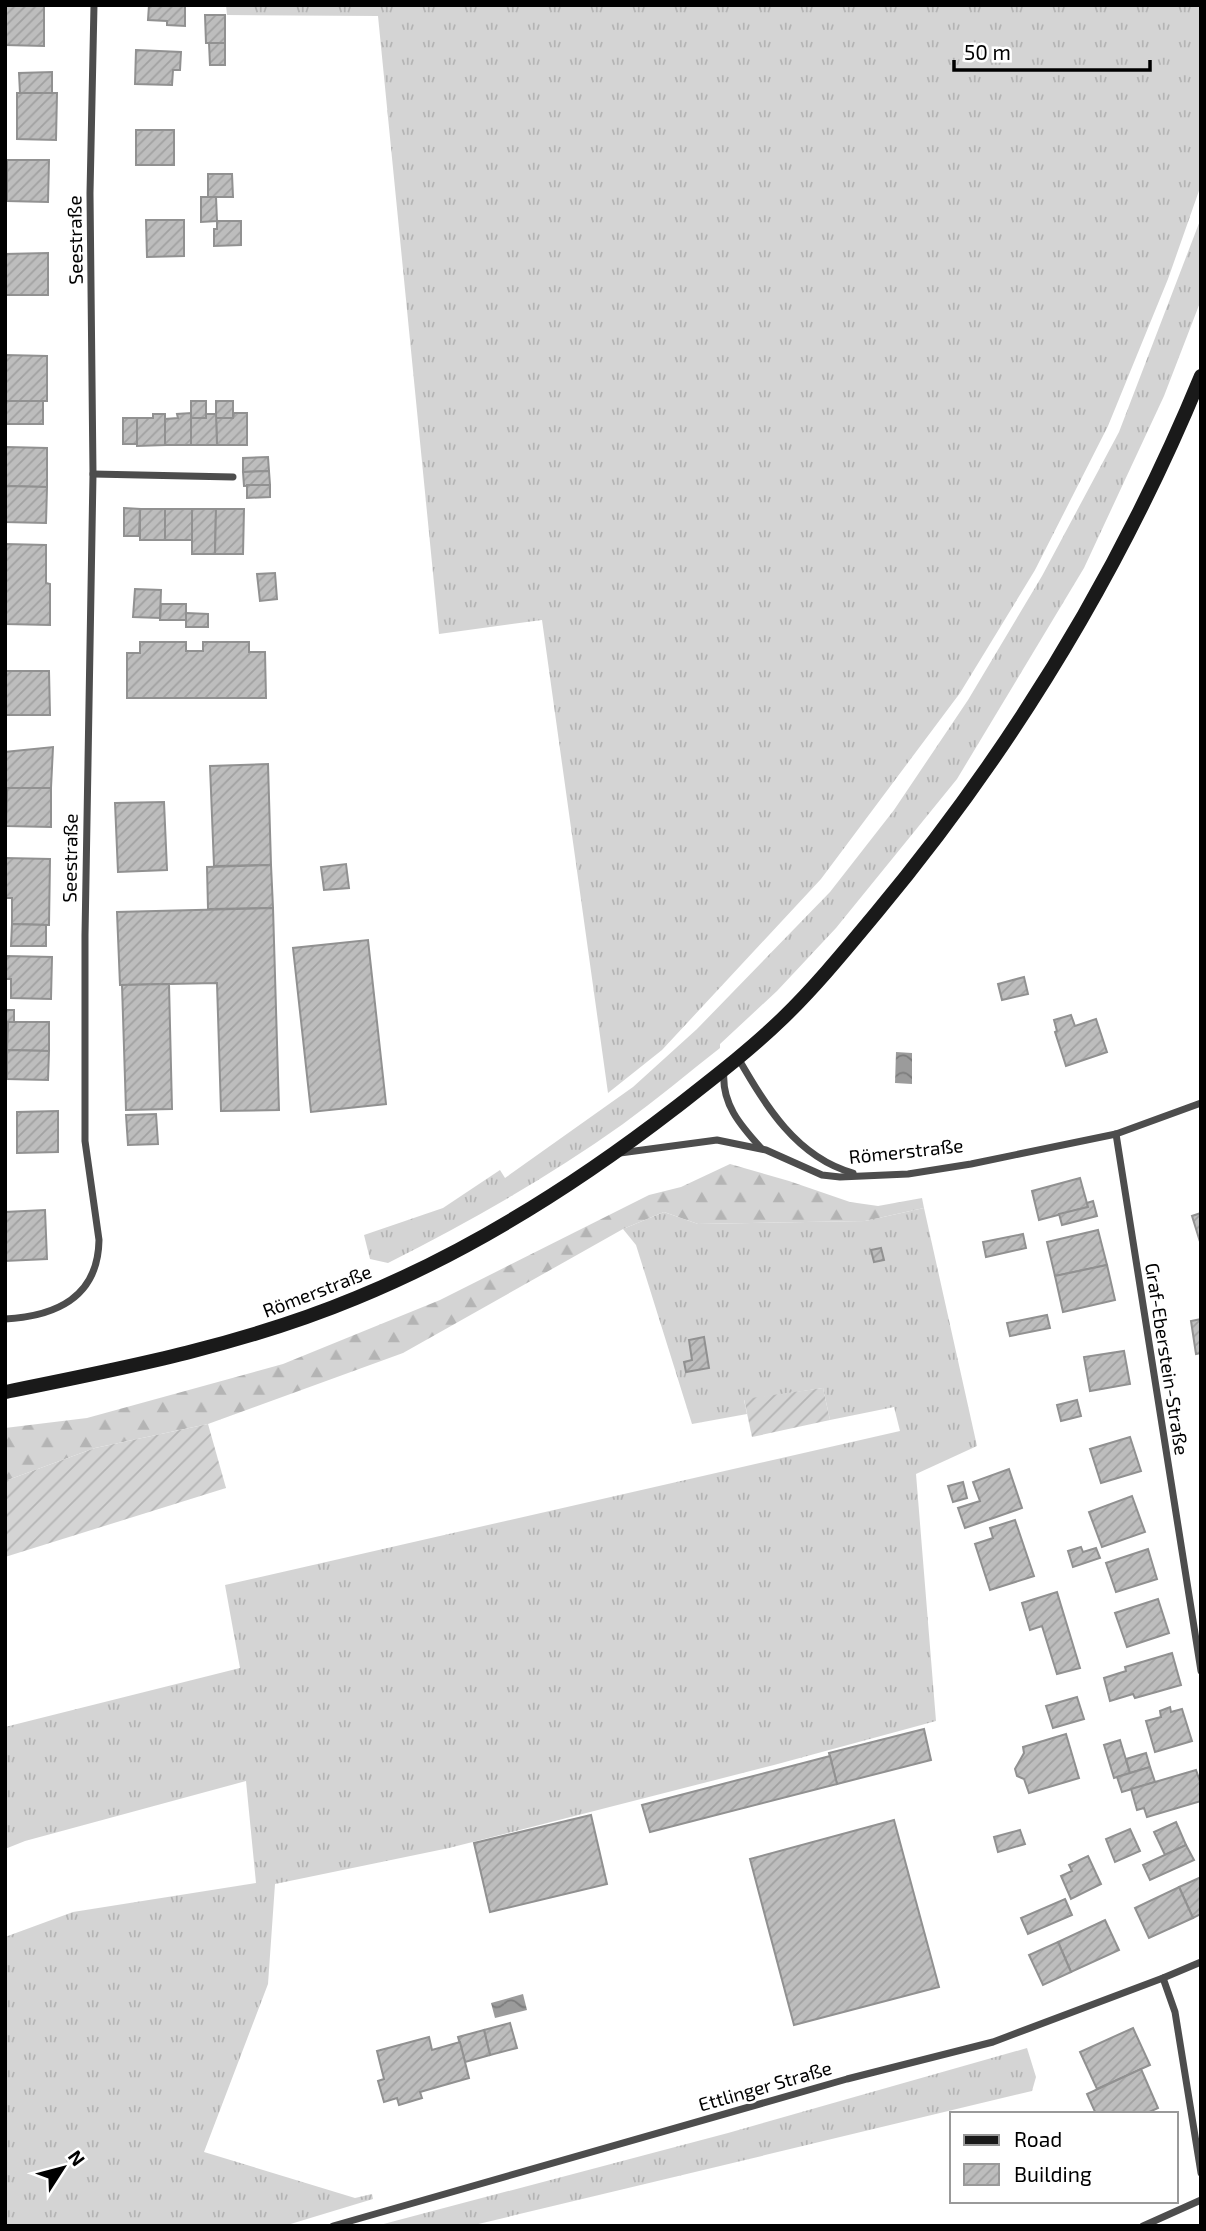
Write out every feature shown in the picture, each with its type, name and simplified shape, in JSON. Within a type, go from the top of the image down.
[{"type":"main road","name":"Römerstraße","points":[[5,1392],[142,1365],[220,1345],[345,1303],[434,1263],[525,1212],[614,1154],[724,1070],[783,1018],[843,953],[939,837],[1024,713],[1102,583],[1141,509],[1201,376]]},
{"type":"street","name":"Seestraße","points":[[5,1319],[48,1312],[78,1296],[95,1271],[99,1240],[85,1142],[85,935],[93,474],[90,193],[94,5]]},
{"type":"street","points":[[93,474],[233,477]]},
{"type":"street","points":[[738,1058],[772,1114],[796,1140],[826,1161],[861,1175]]},
{"type":"street","points":[[724,1070],[723,1087],[726,1100],[762,1149]]},
{"type":"street","name":"Römerstraße","points":[[614,1154],[717,1140],[762,1149],[822,1175],[840,1177],[908,1174],[1116,1134],[1201,1103]]},
{"type":"street","name":"Graf-Eberstein-Straße","points":[[1116,1134],[1201,1671]]},
{"type":"street","name":"Ettlinger Straße","points":[[333,2226],[823,2086],[993,2042],[1201,1962]]},
{"type":"street","points":[[1163,1978],[1175,2012],[1201,2173]]},
{"type":"street","points":[[1143,2226],[1201,2200]]},
{"type":"green space","points":[[226,5],[1201,5],[1201,185],[1168,279],[1108,426],[1035,570],[960,693],[821,879],[662,1050],[608,1093],[542,620],[439,634],[378,16],[227,15]]},
{"type":"green space","points":[[1201,218],[1201,300],[1164,396],[1084,568],[957,779],[836,928],[777,991],[720,1044],[720,1048],[623,1124],[537,1180],[388,1263],[370,1259],[364,1235],[443,1208],[500,1170],[505,1178],[633,1087],[697,1029],[830,892],[894,810],[968,700],[1042,576],[1119,432]]},
{"type":"green space","points":[[730,1164],[850,1202],[878,1206],[922,1198],[924,1208],[865,1221],[698,1224],[664,1212],[623,1229],[403,1353],[208,1424],[95,1448],[5,1481],[5,1428],[87,1418],[283,1364],[440,1300],[649,1195],[681,1187]]},
{"type":"green space","points":[[924,1208],[977,1446],[916,1474],[936,1721],[449,1848],[275,1884],[268,1984],[204,2152],[355,2198],[372,2194],[373,2199],[284,2226],[5,2226],[5,1937],[73,1912],[256,1883],[246,1781],[25,1841],[5,1849],[5,1727],[240,1668],[225,1585],[900,1431],[894,1407],[830,1420],[823,1388],[744,1400],[747,1414],[692,1424],[636,1245],[623,1229],[664,1212],[698,1224],[865,1221]]},
{"type":"green space","points":[[823,1388],[830,1420],[752,1437],[744,1399]]},
{"type":"green space","points":[[208,1424],[226,1488],[5,1557],[5,1481],[95,1448]]},
{"type":"green space","points":[[1027,2048],[1036,2077],[1032,2091],[470,2226],[376,2226],[728,2133]]},
{"type":"water","points":[[896,1052],[912,1053],[912,1084],[895,1083]]},
{"type":"water","points":[[523,1994],[527,2010],[495,2018],[491,2003]]},
{"type":"building","points":[[5,5],[44,5],[44,46],[5,45]]},
{"type":"building","points":[[149,5],[185,5],[185,26],[148,20]]},
{"type":"building","points":[[205,15],[225,15],[225,43],[206,43]]},
{"type":"building","points":[[209,43],[225,43],[225,65],[210,65]]},
{"type":"building","points":[[136,50],[181,52],[180,70],[173,70],[172,85],[135,84]]},
{"type":"building","points":[[52,72],[52,93],[20,93],[19,73]]},
{"type":"building","points":[[17,93],[57,93],[56,140],[17,139]]},
{"type":"building","points":[[136,130],[174,130],[174,165],[136,165]]},
{"type":"building","points":[[7,160],[49,160],[48,202],[7,201]]},
{"type":"building","points":[[208,174],[232,174],[233,197],[208,197]]},
{"type":"building","points":[[201,197],[216,197],[217,221],[201,222]]},
{"type":"building","points":[[146,220],[184,220],[184,256],[147,257]]},
{"type":"building","points":[[217,221],[241,221],[241,245],[214,246]]},
{"type":"building","points":[[48,253],[48,295],[5,295],[5,254]]},
{"type":"building","points":[[5,355],[47,356],[47,401],[5,401]]},
{"type":"building","points":[[6,401],[43,401],[43,424],[6,424]]},
{"type":"building","points":[[191,401],[206,401],[206,418],[191,418]]},
{"type":"building","points":[[216,401],[233,401],[233,418],[216,418]]},
{"type":"building","points":[[191,413],[191,445],[165,445],[165,419],[178,418],[177,414]]},
{"type":"building","points":[[234,413],[247,413],[247,445],[217,445],[216,418],[233,418]]},
{"type":"building","points":[[153,414],[165,414],[165,445],[137,446],[137,418],[153,418]]},
{"type":"building","points":[[206,414],[216,414],[217,445],[191,445],[191,418],[206,418]]},
{"type":"building","points":[[123,418],[137,418],[137,444],[123,444]]},
{"type":"building","points":[[6,447],[47,448],[47,487],[5,486]]},
{"type":"building","points":[[268,457],[269,471],[243,472],[243,458]]},
{"type":"building","points":[[269,471],[270,485],[244,486],[243,472]]},
{"type":"building","points":[[247,485],[270,485],[270,497],[247,498]]},
{"type":"building","points":[[5,486],[47,487],[46,523],[5,522]]},
{"type":"building","points":[[124,508],[140,509],[139,536],[124,536]]},
{"type":"building","points":[[140,509],[165,509],[165,540],[140,540]]},
{"type":"building","points":[[165,509],[192,509],[192,540],[165,540]]},
{"type":"building","points":[[192,509],[216,509],[215,554],[192,554]]},
{"type":"building","points":[[216,509],[244,509],[243,554],[215,554]]},
{"type":"building","points":[[5,544],[46,545],[50,625],[5,624]]},
{"type":"building","points":[[275,573],[277,599],[260,601],[257,574]]},
{"type":"building","points":[[135,589],[161,590],[160,618],[133,617]]},
{"type":"building","points":[[161,604],[186,604],[186,620],[160,620]]},
{"type":"building","points":[[186,613],[208,614],[208,627],[186,627]]},
{"type":"building","points":[[140,642],[186,642],[186,651],[203,651],[203,642],[249,642],[249,652],[265,652],[266,698],[127,698],[127,653],[140,653]]},
{"type":"building","points":[[5,671],[49,671],[50,715],[5,715]]},
{"type":"building","points":[[53,747],[51,788],[5,788],[5,752]]},
{"type":"building","points":[[268,764],[271,865],[214,866],[210,766]]},
{"type":"building","points":[[7,788],[51,788],[51,827],[6,826]]},
{"type":"building","points":[[164,802],[167,870],[118,872],[115,803]]},
{"type":"building","points":[[5,858],[50,859],[49,925],[12,924],[12,898],[5,898]]},
{"type":"building","points":[[346,864],[349,888],[324,890],[321,867]]},
{"type":"building","points":[[271,865],[273,908],[208,909],[207,867]]},
{"type":"building","points":[[273,908],[279,1110],[221,1111],[217,983],[120,985],[117,912]]},
{"type":"building","points":[[12,924],[46,925],[46,946],[11,946]]},
{"type":"building","points":[[368,940],[386,1104],[311,1112],[293,948]]},
{"type":"building","points":[[6,956],[52,957],[51,999],[11,998],[11,979],[6,979]]},
{"type":"building","points":[[1024,977],[1028,994],[1002,1000],[998,984]]},
{"type":"building","points":[[169,984],[172,1109],[126,1110],[122,985]]},
{"type":"building","points":[[5,1010],[14,1010],[14,1022],[5,1022]]},
{"type":"building","points":[[1071,1015],[1075,1026],[1096,1019],[1107,1052],[1066,1066],[1054,1020]]},
{"type":"building","points":[[8,1022],[49,1022],[49,1051],[7,1050]]},
{"type":"building","points":[[7,1050],[49,1051],[48,1080],[7,1079]]},
{"type":"building","points":[[58,1111],[58,1152],[17,1153],[17,1112]]},
{"type":"building","points":[[156,1114],[158,1144],[128,1145],[126,1115]]},
{"type":"building","points":[[1080,1178],[1088,1207],[1039,1220],[1032,1191]]},
{"type":"building","points":[[1093,1201],[1097,1216],[1062,1225],[1059,1214],[1088,1207],[1087,1203]]},
{"type":"building","points":[[45,1210],[47,1259],[5,1261],[5,1212]]},
{"type":"building","points":[[1201,1213],[1201,1245],[1192,1216]]},
{"type":"building","points":[[1098,1230],[1107,1265],[1055,1276],[1047,1242]]},
{"type":"building","points":[[1023,1234],[1026,1248],[986,1257],[983,1242]]},
{"type":"building","points":[[881,1248],[884,1260],[874,1262],[871,1250]]},
{"type":"building","points":[[1107,1265],[1115,1300],[1063,1312],[1055,1276]]},
{"type":"building","points":[[1047,1315],[1050,1328],[1010,1336],[1007,1323]]},
{"type":"building","points":[[1201,1319],[1201,1353],[1196,1354],[1191,1321]]},
{"type":"building","points":[[704,1337],[709,1368],[686,1372],[684,1362],[692,1360],[689,1340]]},
{"type":"building","points":[[1124,1351],[1130,1384],[1090,1391],[1084,1357]]},
{"type":"building","points":[[1077,1400],[1081,1416],[1061,1421],[1057,1405]]},
{"type":"building","points":[[1130,1437],[1141,1471],[1101,1483],[1090,1449]]},
{"type":"building","points":[[1009,1469],[1022,1508],[965,1528],[958,1508],[980,1501],[973,1482]]},
{"type":"building","points":[[963,1482],[967,1498],[953,1502],[948,1486]]},
{"type":"building","points":[[1132,1496],[1145,1532],[1102,1547],[1089,1512]]},
{"type":"building","points":[[1015,1520],[1034,1576],[990,1590],[975,1544],[993,1538],[990,1528]]},
{"type":"building","points":[[1081,1547],[1083,1552],[1096,1548],[1100,1558],[1073,1567],[1068,1551]]},
{"type":"building","points":[[1148,1549],[1157,1579],[1116,1592],[1106,1563]]},
{"type":"building","points":[[1057,1592],[1080,1668],[1057,1674],[1042,1626],[1030,1630],[1022,1603]]},
{"type":"building","points":[[1158,1599],[1169,1633],[1127,1647],[1115,1613]]},
{"type":"building","points":[[1172,1653],[1181,1685],[1135,1698],[1133,1694],[1110,1701],[1104,1678],[1126,1671],[1125,1667]]},
{"type":"building","points":[[1077,1697],[1084,1719],[1053,1728],[1046,1706]]},
{"type":"building","points":[[1170,1707],[1171,1712],[1182,1709],[1192,1741],[1155,1752],[1146,1721],[1161,1717],[1160,1711]]},
{"type":"building","points":[[924,1729],[931,1760],[837,1784],[829,1753]]},
{"type":"building","points":[[1066,1734],[1079,1778],[1029,1793],[1024,1779],[1017,1776],[1015,1769],[1024,1753],[1023,1747]]},
{"type":"building","points":[[1120,1740],[1130,1773],[1114,1778],[1104,1745]]},
{"type":"building","points":[[1146,1753],[1150,1767],[1130,1773],[1126,1759]]},
{"type":"building","points":[[830,1756],[837,1784],[650,1832],[642,1805]]},
{"type":"building","points":[[1150,1767],[1155,1782],[1122,1792],[1117,1777]]},
{"type":"building","points":[[1196,1770],[1201,1784],[1201,1801],[1147,1817],[1144,1808],[1137,1810],[1131,1789]]},
{"type":"building","points":[[591,1815],[607,1884],[490,1912],[474,1843]]},
{"type":"building","points":[[894,1820],[939,1987],[794,2025],[750,1859]]},
{"type":"building","points":[[1176,1822],[1186,1845],[1165,1855],[1154,1832]]},
{"type":"building","points":[[1130,1829],[1140,1851],[1115,1862],[1106,1839]]},
{"type":"building","points":[[1020,1830],[1025,1844],[998,1852],[994,1837]]},
{"type":"building","points":[[1186,1845],[1194,1860],[1150,1880],[1143,1865]]},
{"type":"building","points":[[1088,1856],[1101,1884],[1071,1899],[1061,1876],[1072,1871],[1069,1865]]},
{"type":"building","points":[[1201,1877],[1201,1914],[1193,1918],[1179,1887]]},
{"type":"building","points":[[1179,1887],[1193,1918],[1149,1938],[1135,1908]]},
{"type":"building","points":[[1065,1899],[1072,1915],[1028,1934],[1021,1918]]},
{"type":"building","points":[[1105,1920],[1119,1950],[1071,1972],[1058,1942]]},
{"type":"building","points":[[1058,1942],[1071,1972],[1043,1985],[1029,1955]]},
{"type":"building","points":[[510,2023],[517,2048],[490,2055],[484,2030]]},
{"type":"building","points":[[1133,2028],[1150,2065],[1097,2089],[1080,2052]]},
{"type":"building","points":[[484,2030],[490,2055],[465,2062],[458,2037]]},
{"type":"building","points":[[429,2037],[432,2050],[460,2042],[469,2078],[420,2092],[422,2098],[399,2105],[397,2098],[384,2102],[378,2081],[384,2079],[377,2051]]},
{"type":"building","points":[[1141,2069],[1158,2108],[1149,2112],[1095,2112],[1087,2094]]}]
